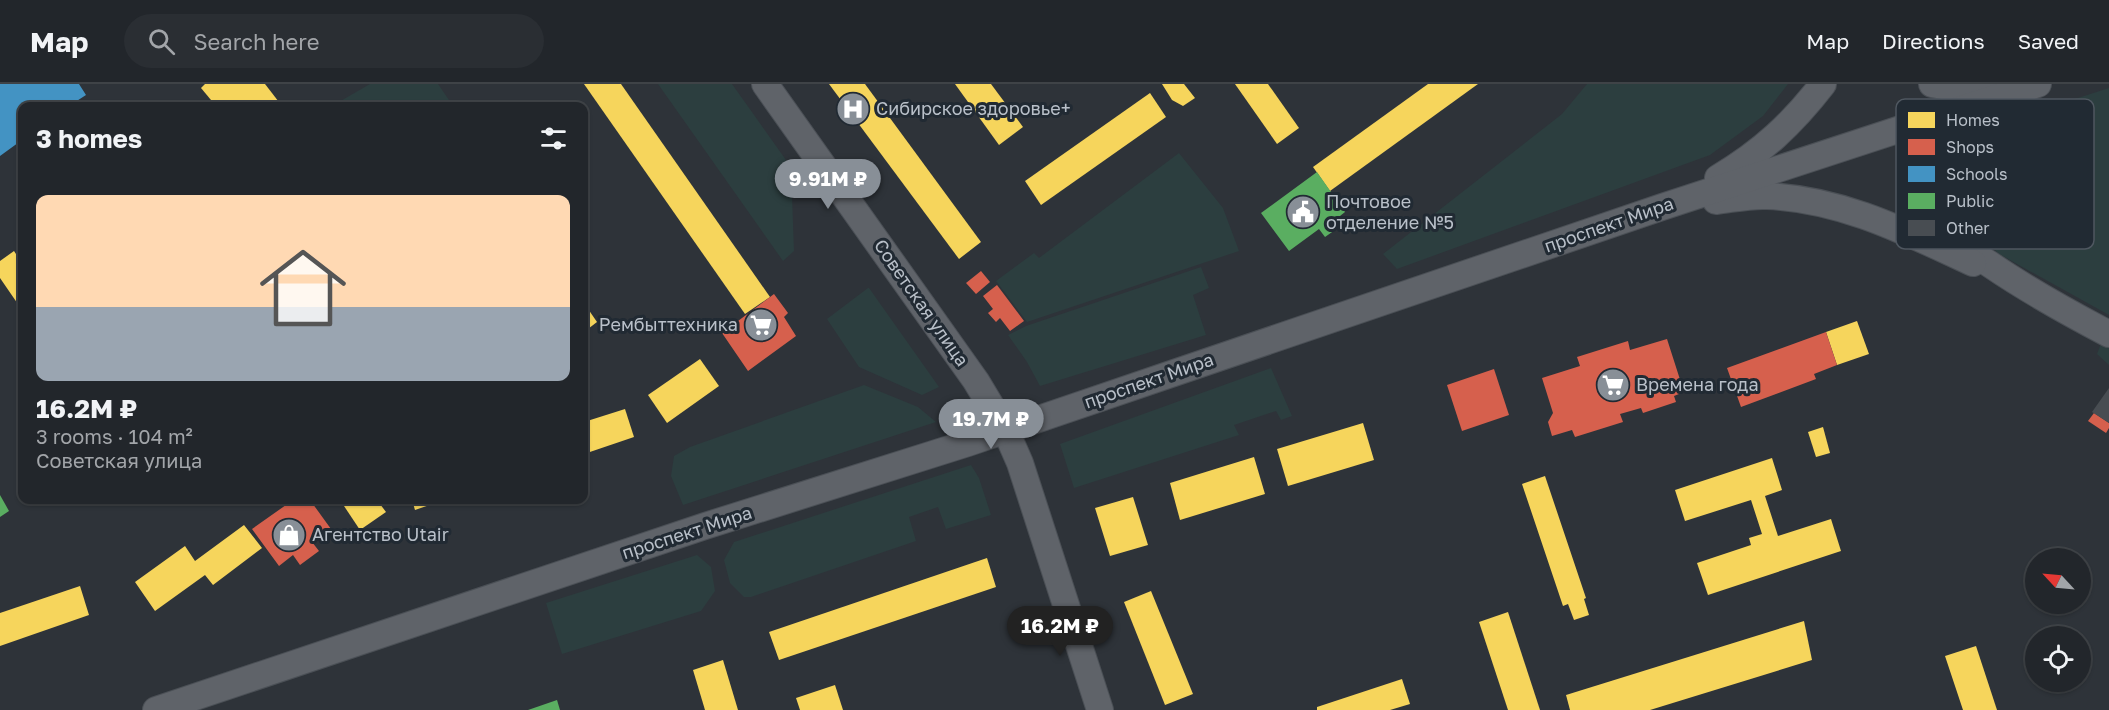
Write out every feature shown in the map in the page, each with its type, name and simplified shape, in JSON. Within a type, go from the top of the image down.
[{"type":"main road","name":"Советская улица","points":[[765,84],[976,381],[1006,430],[1023,474],[1100,710]]},
{"type":"main road","points":[[1662,207],[1749,159],[1779,135],[1823,84]]},
{"type":"main road","points":[[1932,84],[1959,89],[2038,84]]},
{"type":"main road","name":"проспект Мира","points":[[1992,99],[2038,84]]},
{"type":"main road","points":[[2014,99],[2038,84]]},
{"type":"main road","name":"проспект Мира","points":[[156,710],[705,526],[1006,430],[1287,333],[1896,130]]},
{"type":"main road","points":[[1662,207],[1765,195],[1812,200],[1854,211],[1896,227]]},
{"type":"main road","points":[[1944,249],[2019,284],[2109,334]]},
{"type":"main road","points":[[1966,249],[2019,284]]},
{"type":"shaded area","points":[[370,84],[438,84],[450,102],[339,102]]},
{"type":"shaded area","points":[[658,84],[732,84],[791,167],[794,251],[783,261]]},
{"type":"shaded area","points":[[1587,84],[1788,84],[1763,116],[1710,155],[1397,269],[1383,254],[1562,114]]},
{"type":"shaded area","points":[[2109,88],[2109,315],[1994,249],[2094,249],[2094,99],[2075,99]]},
{"type":"shaded area","points":[[1179,153],[1223,208],[1239,251],[1027,322],[996,281],[1034,253],[1039,258]]},
{"type":"shaded area","points":[[1201,267],[1209,288],[1193,295],[1206,335],[1040,386],[1008,335],[1026,326]]},
{"type":"shaded area","points":[[868,288],[939,387],[922,395],[859,367],[827,319]]},
{"type":"shaded area","points":[[2103,344],[2109,346],[2109,365],[2097,354]]},
{"type":"shaded area","points":[[1271,368],[1292,416],[1281,420],[1276,411],[1234,425],[1239,435],[1074,488],[1060,444]]},
{"type":"shaded area","points":[[864,385],[918,407],[936,422],[683,505],[671,476],[674,456],[690,447]]},
{"type":"shaded area","points":[[971,465],[979,478],[991,515],[946,529],[938,507],[909,517],[916,541],[751,597],[744,597],[730,583],[724,560],[734,542]]},
{"type":"shaded area","points":[[697,555],[711,567],[715,591],[701,611],[562,654],[546,603]]},
{"type":"building: Homes","points":[[205,84],[265,84],[279,102],[213,102],[201,88]]},
{"type":"building: Homes","points":[[584,84],[621,84],[770,297],[745,314]]},
{"type":"building: Homes","points":[[829,84],[865,84],[981,242],[959,259]]},
{"type":"building: Homes","points":[[955,84],[991,84],[1023,127],[999,145]]},
{"type":"building: Homes","points":[[1162,84],[1184,84],[1195,98],[1183,106],[1172,100]]},
{"type":"building: Homes","points":[[1235,84],[1268,84],[1299,128],[1277,144]]},
{"type":"building: Homes","points":[[1428,84],[1478,84],[1330,191],[1313,167]]},
{"type":"building: Homes","points":[[1150,93],[1166,117],[1041,205],[1025,181]]},
{"type":"building: Homes","points":[[14,251],[18,257],[18,304],[0,278],[0,261]]},
{"type":"building: Homes","points":[[588,309],[597,322],[588,329]]},
{"type":"building: Homes","points":[[1857,321],[1869,354],[1837,365],[1826,332]]},
{"type":"building: Homes","points":[[700,359],[719,386],[667,423],[648,395]]},
{"type":"building: Homes","points":[[625,409],[634,437],[588,453],[588,421]]},
{"type":"building: Homes","points":[[1363,423],[1374,460],[1288,486],[1277,449]]},
{"type":"building: Homes","points":[[1823,427],[1830,453],[1816,457],[1808,432]]},
{"type":"building: Homes","points":[[1254,457],[1265,494],[1180,520],[1170,483]]},
{"type":"building: Homes","points":[[1772,458],[1782,490],[1765,496],[1778,536],[1831,519],[1841,551],[1708,595],[1697,563],[1751,545],[1749,538],[1762,534],[1751,500],[1685,521],[1675,490]]},
{"type":"building: Homes","points":[[1545,476],[1586,598],[1584,599],[1589,615],[1574,620],[1568,604],[1563,606],[1522,484]]},
{"type":"building: Homes","points":[[1133,497],[1148,545],[1110,556],[1095,508]]},
{"type":"building: Homes","points":[[343,504],[380,504],[386,512],[360,530]]},
{"type":"building: Homes","points":[[413,504],[432,504],[415,510]]},
{"type":"building: Homes","points":[[244,525],[262,548],[213,585],[205,575],[155,611],[135,582],[185,546],[195,561]]},
{"type":"building: Homes","points":[[987,558],[996,587],[779,660],[769,632]]},
{"type":"building: Homes","points":[[80,586],[89,615],[0,646],[0,613]]},
{"type":"building: Homes","points":[[1151,591],[1193,694],[1165,705],[1124,602]]},
{"type":"building: Homes","points":[[1508,612],[1540,710],[1508,710],[1479,622]]},
{"type":"building: Homes","points":[[1804,621],[1812,660],[1650,710],[1570,710],[1566,695]]},
{"type":"building: Homes","points":[[1976,646],[1997,710],[1963,710],[1945,656]]},
{"type":"building: Homes","points":[[723,660],[738,710],[705,710],[693,670]]},
{"type":"building: Homes","points":[[1402,679],[1410,704],[1390,710],[1317,710],[1317,707]]},
{"type":"building: Homes","points":[[835,685],[843,710],[800,710],[796,698]]},
{"type":"building: Shops","points":[[981,271],[990,282],[976,294],[966,283]]},
{"type":"building: Shops","points":[[997,285],[1024,321],[1010,331],[1000,318],[996,322],[988,313],[993,309],[983,296]]},
{"type":"building: Shops","name":"Рембыттехника","points":[[774,294],[788,313],[784,317],[796,336],[748,371],[722,333]]},
{"type":"building: Shops","points":[[1826,332],[1837,365],[1814,374],[1816,379],[1741,407],[1727,368]]},
{"type":"building: Shops","name":"Времена года","points":[[1667,339],[1684,392],[1674,396],[1676,402],[1643,413],[1641,408],[1620,414],[1623,422],[1575,437],[1572,430],[1552,436],[1548,422],[1553,413],[1542,378],[1580,366],[1577,357],[1628,341],[1630,350]]},
{"type":"building: Shops","points":[[1494,369],[1509,415],[1462,431],[1447,385]]},
{"type":"building: Shops","points":[[2094,413],[2109,423],[2106,433],[2088,421]]},
{"type":"building: Shops","name":"Агентство Utair","points":[[287,504],[313,504],[331,529],[312,542],[319,551],[300,565],[293,555],[279,566],[252,529]]},
{"type":"building: Schools","points":[[0,84],[79,84],[86,95],[75,102],[18,102],[18,143],[0,156]]},
{"type":"building: Public","points":[[1317,172],[1345,212],[1340,216],[1345,223],[1325,237],[1319,229],[1289,251],[1261,213]]},
{"type":"building: Public","points":[[0,495],[9,511],[0,517]]},
{"type":"building: Public","points":[[557,700],[560,710],[528,710]]},
{"type":"building: Other","points":[[2109,388],[2109,423],[2092,412]]},
{"type":"place","name":"Сибирское здоровье+","points":[[853,109]]},
{"type":"place","name":"Почтовое отделение №5","points":[[1303,212]]},
{"type":"place","name":"Рембыттехника","points":[[761,325]]},
{"type":"place","name":"Времена года","points":[[1613,385]]},
{"type":"place","name":"Агентство Utair","points":[[289,535]]}]
